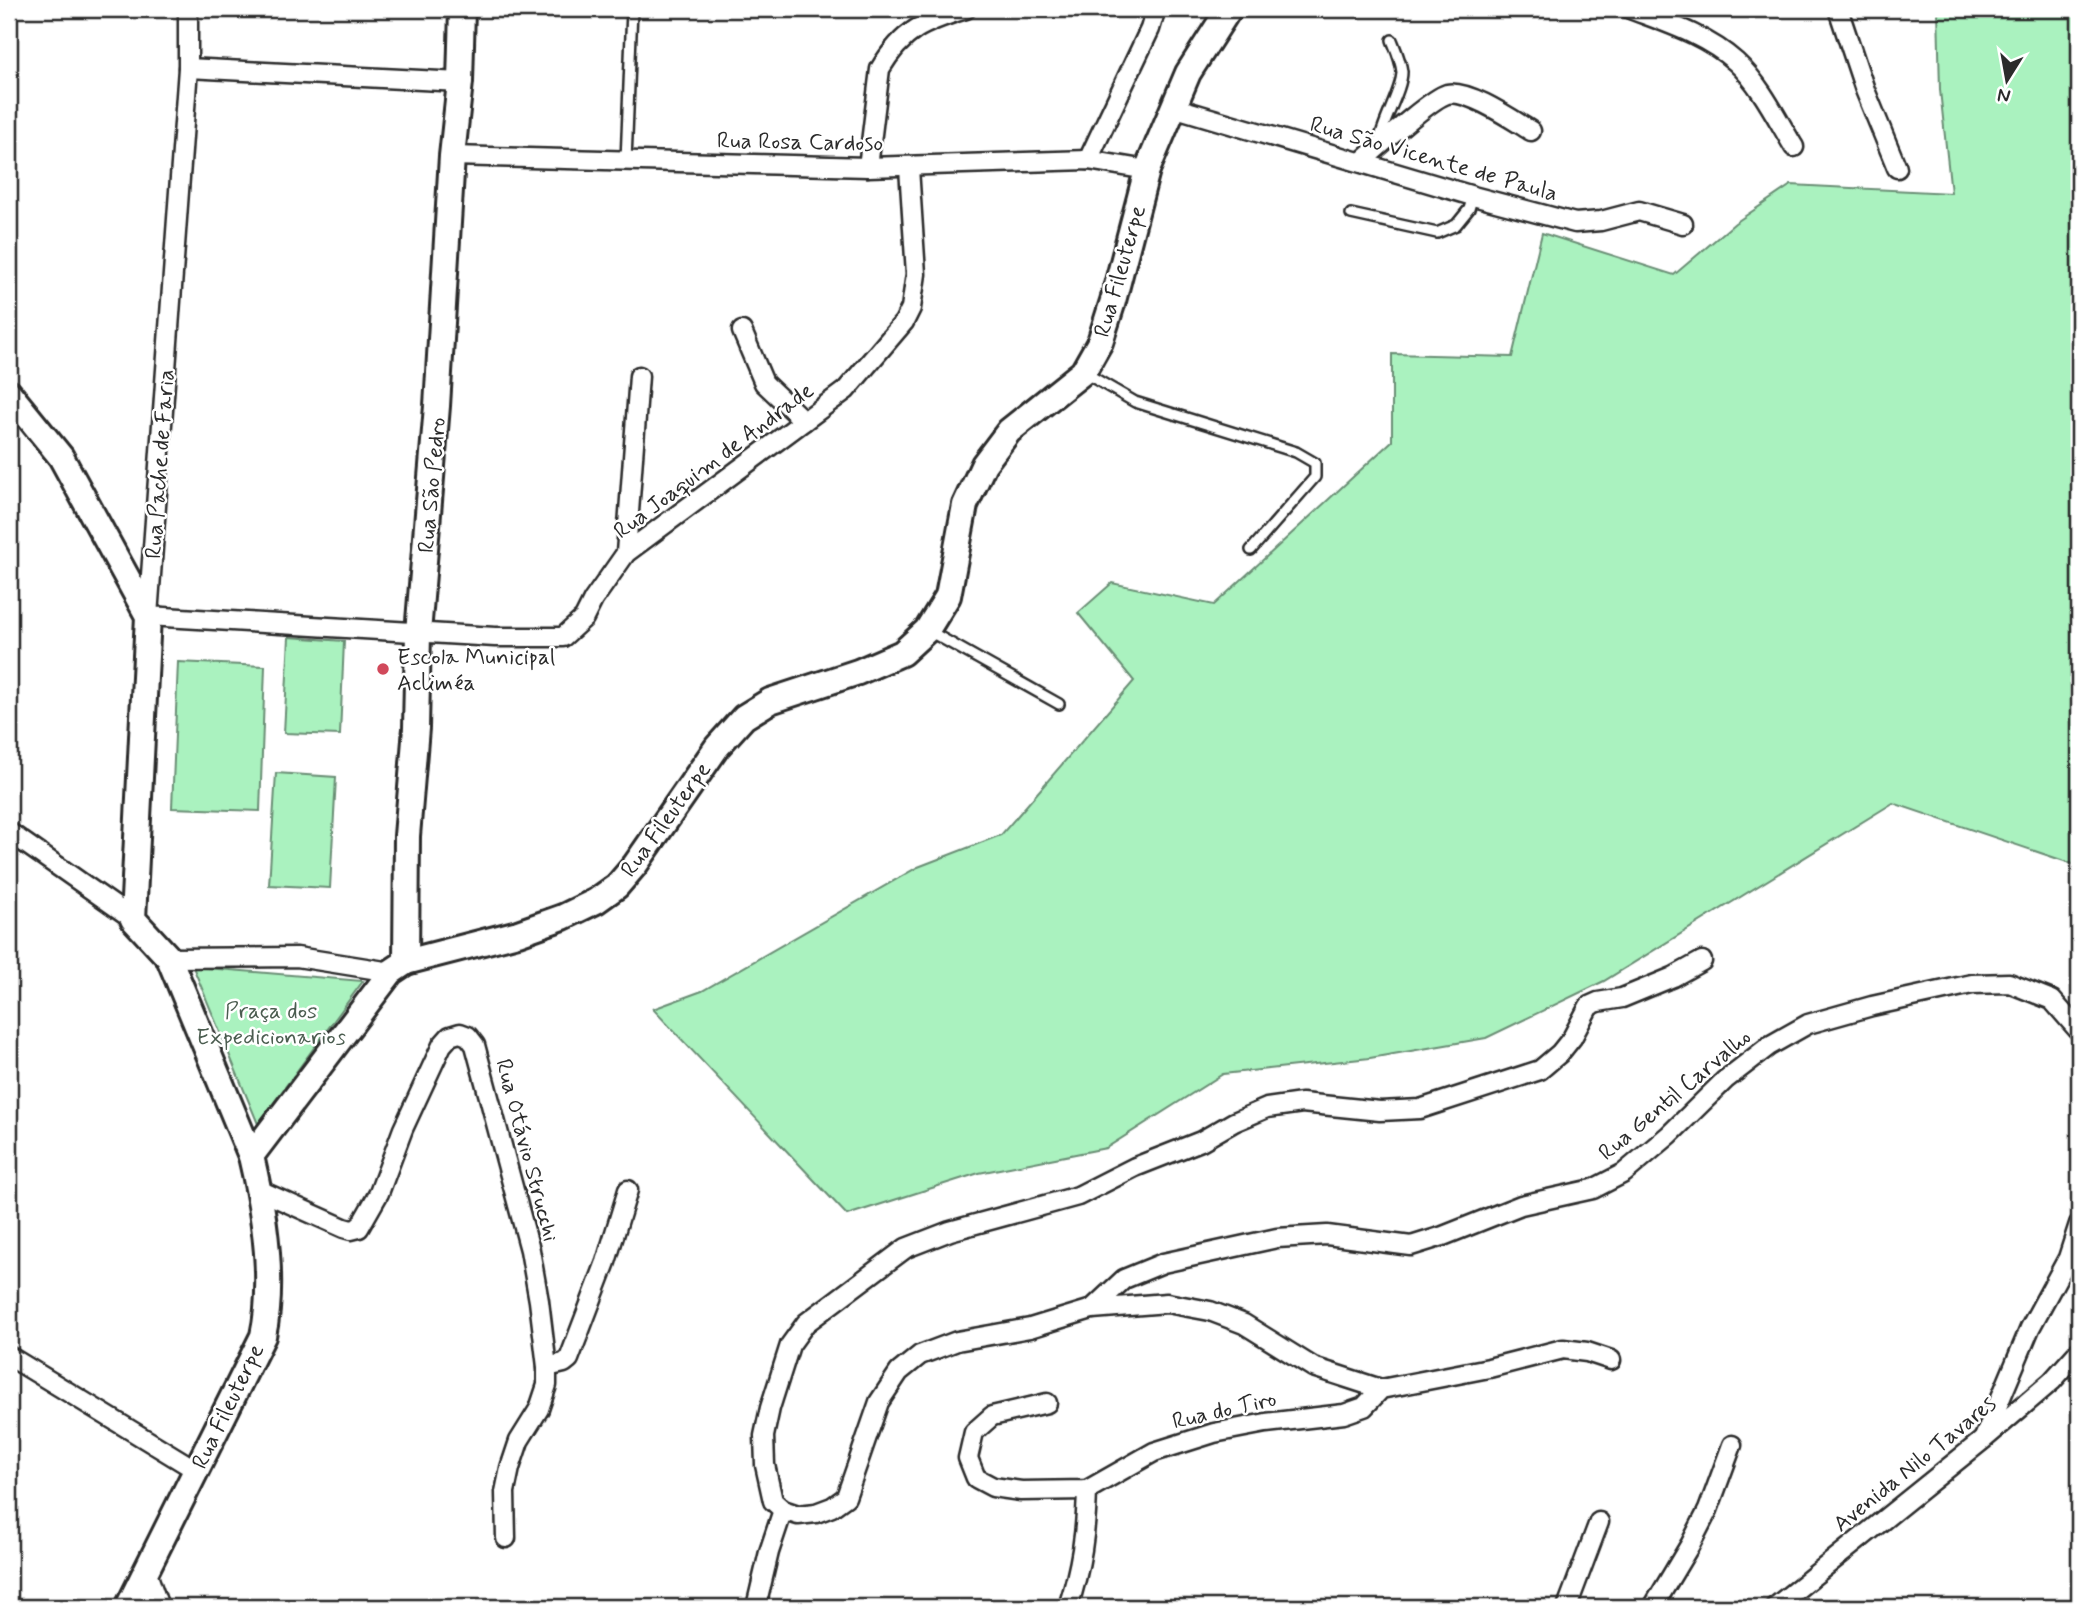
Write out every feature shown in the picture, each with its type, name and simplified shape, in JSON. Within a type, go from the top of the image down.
[{"type":"main road","name":"Rua São Pedro","points":[[398,967],[416,728],[418,633],[437,406],[452,156],[460,82],[462,9]]},
{"type":"main road","name":"Rua Fileuterpe","points":[[398,967],[518,933],[564,917],[596,901],[617,886],[635,865],[716,747],[744,717],[769,701],[858,672],[902,653],[927,630],[948,596],[965,505],[984,464],[1009,431],[1083,372],[1100,342],[1147,170],[1188,73],[1229,9]]},
{"type":"main road","points":[[9,393],[61,457],[148,616]]},
{"type":"main road","name":"Rua Pache de Faria","points":[[132,919],[148,616]]},
{"type":"main road","points":[[132,919],[169,958]]},
{"type":"main road","name":"Rua Fileuterpe","points":[[128,1607],[263,1336],[270,1295],[259,1190],[251,1156],[169,958]]},
{"type":"main road","points":[[251,1156],[398,967]]},
{"type":"street","name":"Rua Pache de Faria","points":[[148,616],[188,68],[188,9]]},
{"type":"street","points":[[868,167],[880,69],[901,38],[940,17],[966,9]]},
{"type":"street","points":[[1088,160],[1150,29],[1156,9]]},
{"type":"street","points":[[1630,9],[1703,38],[1737,63],[1762,94],[1794,147]]},
{"type":"street","points":[[1838,9],[1865,90],[1897,168]]},
{"type":"street","points":[[188,68],[460,82]]},
{"type":"street","points":[[1361,162],[1432,102],[1448,94],[1464,96],[1494,109],[1531,131]]},
{"type":"street","name":"Rua São Vicente de Paula","points":[[1173,107],[1473,196],[1575,223],[1601,221],[1639,211],[1683,224]]},
{"type":"street","name":"Rua Rosa Cardoso","points":[[452,156],[909,168],[1088,160],[1147,170]]},
{"type":"street","name":"Rua Joaquim de Andrade","points":[[148,616],[418,633],[563,637],[584,618],[593,600],[626,553],[846,390],[904,322],[911,308],[916,274],[909,168]]},
{"type":"street","points":[[742,331],[764,383],[804,421]]},
{"type":"street","points":[[626,553],[639,376]]},
{"type":"street","points":[[9,832],[132,919]]},
{"type":"street","points":[[169,958],[297,957],[398,967]]},
{"type":"street","points":[[1381,1389],[1313,1367],[1244,1324],[1210,1311],[1167,1303],[1092,1309],[1030,1328],[957,1341],[920,1355],[899,1372],[878,1402],[846,1497],[832,1507],[817,1513],[798,1515],[783,1510],[773,1501],[765,1465],[764,1436],[790,1345],[806,1322],[906,1248],[950,1231],[1078,1196],[1267,1108],[1302,1103],[1380,1111],[1420,1109],[1540,1070],[1560,1053],[1572,1038],[1589,1006],[1622,999],[1674,977],[1702,961]]},
{"type":"street","name":"Rua Gentil Carvalho","points":[[1092,1309],[1124,1279],[1163,1263],[1277,1238],[1327,1236],[1410,1246],[1521,1205],[1593,1189],[1624,1173],[1669,1135],[1725,1080],[1769,1046],[1820,1020],[1972,984],[2009,983],[2052,1000],[2079,1031]]},
{"type":"street","name":"Rua Otávio Strucchi","points":[[259,1190],[344,1228],[359,1228],[379,1193],[403,1129],[442,1045],[450,1036],[460,1033],[468,1036],[475,1045],[530,1250],[547,1367],[547,1385],[539,1409],[519,1441],[510,1468],[505,1492],[506,1538]]},
{"type":"street","points":[[547,1367],[569,1359],[606,1262],[628,1190]]},
{"type":"street","points":[[1984,1439],[2030,1328],[2068,1258],[2079,1224]]},
{"type":"street","name":"Rua do Tiro","points":[[1047,1403],[992,1416],[974,1432],[968,1458],[976,1478],[993,1487],[1021,1491],[1087,1490],[1154,1452],[1214,1433],[1344,1413],[1364,1407],[1381,1389],[1489,1368],[1563,1349],[1587,1352],[1611,1360]]},
{"type":"street","name":"Avenida Nilo Tavares","points":[[1775,1607],[1984,1439],[2052,1381],[2079,1351]]},
{"type":"street","points":[[9,1356],[196,1470]]},
{"type":"street","points":[[1653,1607],[1708,1510],[1732,1444]]},
{"type":"street","points":[[1068,1607],[1079,1574],[1086,1530],[1087,1490]]},
{"type":"street","points":[[756,1607],[769,1552],[783,1510]]},
{"type":"street","points":[[1567,1607],[1599,1522]]},
{"type":"street","points":[[146,1570],[159,1607]]},
{"type":"lane","points":[[626,162],[632,9]]},
{"type":"lane","points":[[1378,147],[1382,125],[1398,91],[1402,75],[1392,40]]},
{"type":"lane","points":[[1351,214],[1437,233],[1456,225],[1469,209],[1473,196]]},
{"type":"lane","points":[[1083,372],[1135,402],[1296,452],[1315,463],[1315,477],[1251,550]]},
{"type":"lane","points":[[927,630],[1059,704]]},
{"type":"green space","points":[[1938,9],[2079,9],[2079,866],[1893,803],[1604,981],[1486,1038],[1370,1058],[1223,1074],[1106,1148],[979,1173],[847,1215],[653,1009],[702,991],[918,867],[1001,835],[1134,681],[1078,613],[1112,583],[1214,605],[1392,441],[1392,354],[1512,357],[1542,233],[1674,275],[1735,223],[1791,185],[1951,193],[1940,90]]},
{"type":"green space","points":[[289,637],[344,641],[340,735],[284,733]]},
{"type":"green space","points":[[178,662],[265,666],[260,811],[172,808]]},
{"type":"green space","points":[[276,773],[336,777],[330,888],[269,885]]},
{"type":"green space","name":"Praça dos Expedicionarios","points":[[193,967],[363,981],[258,1124]]},
{"type":"place","name":"Escola Municipal Acliméa","points":[[383,669]]}]
